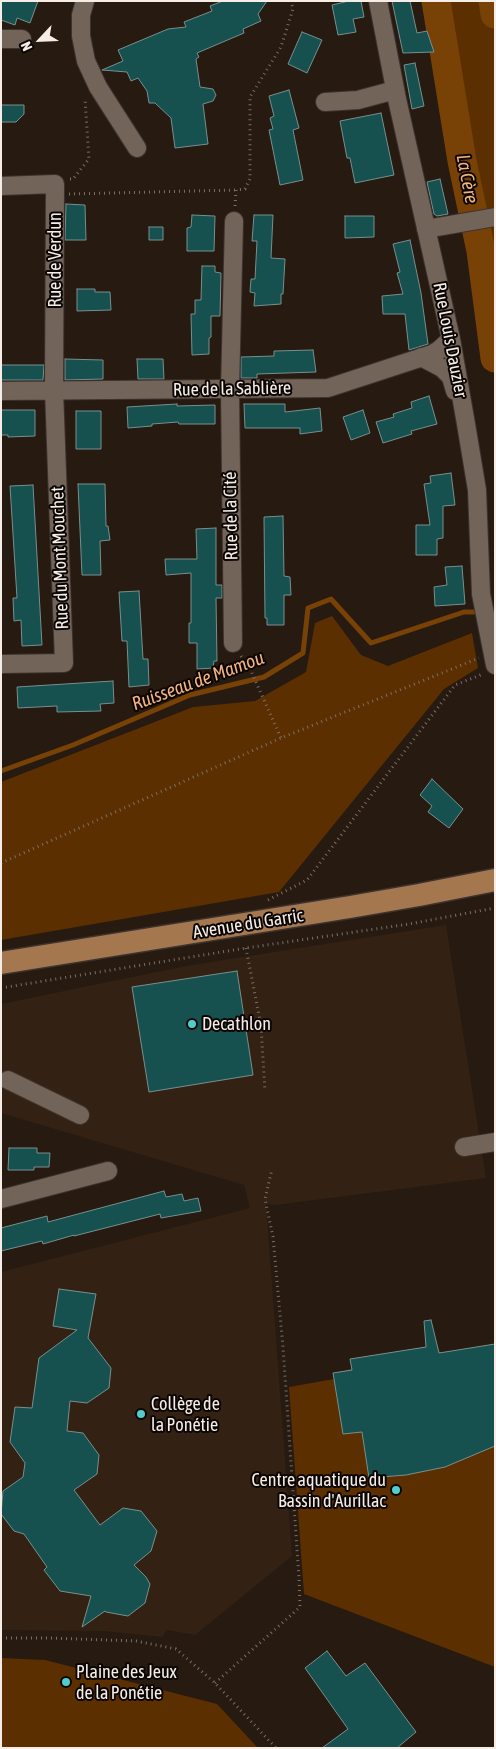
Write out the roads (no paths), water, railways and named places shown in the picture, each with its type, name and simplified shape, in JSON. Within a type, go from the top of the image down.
[{"type":"main road","name":"Avenue du Garric","points":[[1,963],[376,903],[495,880]]},
{"type":"street","points":[[85,1],[81,15],[81,36],[86,61],[98,87],[138,148]]},
{"type":"street","name":"Rue Louis Dauzier","points":[[378,1],[395,90],[451,338],[477,490],[481,594],[494,661]]},
{"type":"street","points":[[1,38],[22,39]]},
{"type":"street","points":[[325,102],[358,100],[395,90]]},
{"type":"street","name":"Rue de Verdun","points":[[1,186],[55,190],[54,390]]},
{"type":"street","points":[[426,229],[495,217]]},
{"type":"street","name":"Rue de la Cité","points":[[233,642],[230,390],[234,221]]},
{"type":"street","name":"Rue de la Sablière","points":[[1,390],[328,388],[439,350],[451,338]]},
{"type":"street","points":[[421,357],[435,363],[451,377],[466,424]]},
{"type":"street","name":"Rue du Mont Mouchet","points":[[1,664],[64,664],[54,390]]},
{"type":"street","points":[[8,1080],[80,1115]]},
{"type":"street","points":[[464,1147],[495,1142]]},
{"type":"street","points":[[1,1199],[108,1170]]},
{"type":"waterway","name":"La Cère","points":[[436,1],[462,161],[481,251],[495,358]]},
{"type":"waterway","name":"La Cère","points":[[493,1],[495,14]]},
{"type":"waterway","name":"Ruisseau de Mamou","points":[[1,771],[73,745],[190,695],[264,677],[303,653],[308,608],[331,599],[371,643],[464,612],[495,612]]},
{"type":"place","name":"Decathlon","points":[[192,1024]]},
{"type":"place","name":"Collège de la Ponétie","points":[[141,1414]]},
{"type":"place","name":"Centre aquatique du Bassin d'Aurillac","points":[[396,1490]]},
{"type":"place","name":"Plaine des Jeux de la Ponétie","points":[[66,1682]]}]
